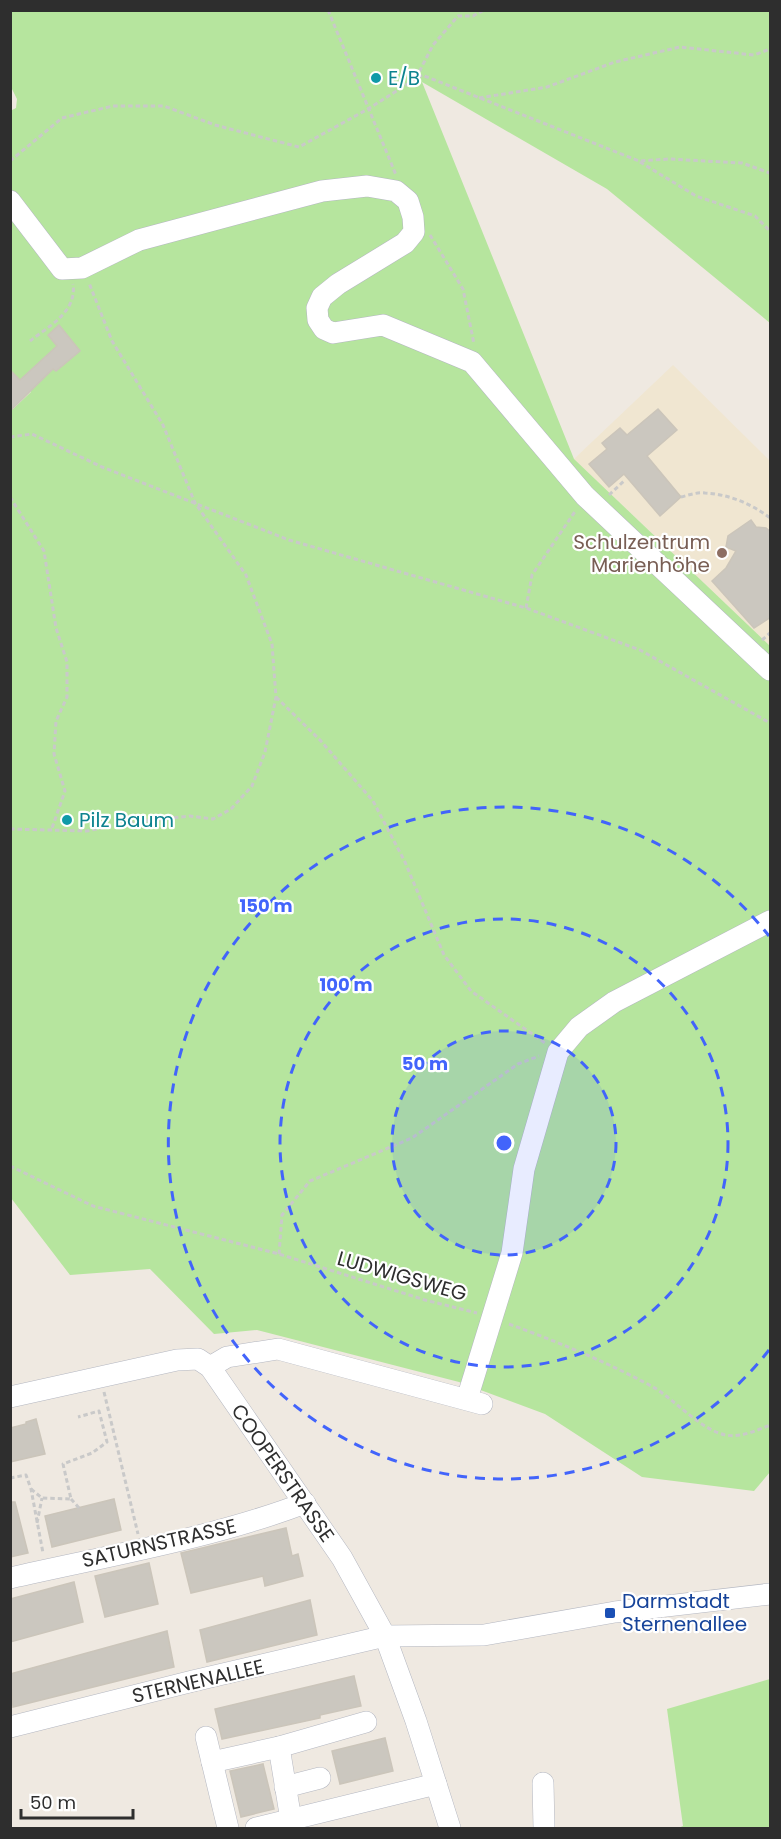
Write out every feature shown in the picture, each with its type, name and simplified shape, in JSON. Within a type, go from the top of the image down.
[{"type":"street","points":[[10,201],[62,269],[77,268],[139,240],[322,190],[367,186],[396,191],[410,209],[414,232],[405,243],[338,284],[322,297],[317,308],[318,320],[324,329],[333,333],[383,325],[472,362],[585,496],[771,670]]},
{"type":"street","points":[[10,1397],[177,1360],[198,1359],[210,1367],[227,1357],[278,1349],[474,1401],[491,1317],[512,1253],[524,1169],[558,1052],[579,1027],[614,1002],[771,921]]},
{"type":"street","name":"COOPERSTRASSE","points":[[210,1367],[342,1558],[385,1636],[450,1828]]},
{"type":"street","name":"SATURNSTRASSE","points":[[10,1578],[268,1517],[305,1503]]},
{"type":"street","name":"STERNENALLEE","points":[[10,1727],[385,1636],[484,1635],[615,1612],[771,1594]]},
{"type":"street","points":[[212,1762],[279,1747],[366,1722]]},
{"type":"street","points":[[206,1737],[228,1828]]},
{"type":"street","points":[[279,1747],[285,1787],[295,1822]]},
{"type":"street","points":[[285,1787],[321,1778]]},
{"type":"street","points":[[543,1783],[544,1828]]},
{"type":"street","points":[[256,1828],[295,1822],[436,1784]]},
{"type":"path","points":[[328,10],[410,209],[424,226],[463,289],[474,343],[472,362]]},
{"type":"path","points":[[415,79],[433,45],[458,16],[473,16],[484,10]]},
{"type":"path","points":[[477,98],[547,87],[615,62],[680,47],[754,55],[771,49]]},
{"type":"path","points":[[10,161],[62,118],[112,106],[164,106],[215,125],[299,147],[368,109],[422,75],[639,161],[696,196],[755,216],[771,231]]},
{"type":"path","points":[[639,161],[669,159],[742,163],[771,173]]},
{"type":"path","points":[[30,341],[64,316],[74,293],[77,268]]},
{"type":"path","points":[[10,830],[87,831],[126,823],[190,816],[213,819],[231,809],[252,786],[265,752],[276,697],[272,644],[246,575],[195,503],[163,425],[112,341],[77,268]]},
{"type":"path","points":[[10,437],[32,434],[102,467],[289,540],[526,608],[640,650],[771,723]]},
{"type":"path","points":[[681,496],[704,492],[735,498],[759,509],[771,518]]},
{"type":"path","points":[[526,608],[532,575],[585,496]]},
{"type":"path","points":[[10,497],[44,551],[56,627],[67,662],[67,697],[56,722],[54,754],[65,791],[51,831]]},
{"type":"path","points":[[276,697],[321,740],[373,801],[405,862],[444,955],[471,991],[558,1052]]},
{"type":"path","points":[[279,1254],[282,1215],[310,1181],[412,1138],[518,1064],[558,1052]]},
{"type":"path","name":"LUDWIGSWEG","points":[[10,1166],[93,1206],[279,1254],[425,1300],[491,1317],[564,1344],[655,1388],[706,1426],[726,1436],[747,1433],[771,1425]]},
{"type":"path","points":[[100,1377],[141,1548]]},
{"type":"path","points":[[78,1417],[99,1411],[107,1442],[92,1454],[63,1464],[70,1499],[79,1508]]},
{"type":"path","points":[[10,1478],[26,1475],[44,1557]]},
{"type":"path","points":[[30,1489],[42,1498],[70,1499]]},
{"type":"path","points":[[36,1526],[42,1498]]},
{"type":"shaded area","name":"Schulzentrum Marienhöhe","points":[[673,365],[770,461],[770,646],[574,459]]},
{"type":"green space","points":[[11,11],[770,11],[770,323],[607,189],[422,82],[574,459],[770,646],[770,1472],[754,1491],[642,1477],[545,1414],[459,1382],[257,1330],[214,1334],[150,1269],[70,1275],[11,1198],[11,407],[13,409],[31,392],[29,390],[53,369],[56,371],[80,351],[59,326],[48,335],[63,353],[21,381],[14,374],[11,377],[10,111],[16,108],[17,99],[11,87]]},
{"type":"green space","points":[[770,1679],[770,1828],[678,1828],[683,1826],[667,1709]]},
{"type":"building","points":[[59,325],[80,351],[56,371],[53,369],[10,411],[10,370],[20,380],[57,346],[48,335]]},
{"type":"building","points":[[658,409],[677,430],[647,456],[681,497],[660,516],[624,474],[609,487],[589,464],[607,449],[602,443],[620,428],[627,435]]},
{"type":"building","points":[[751,520],[756,527],[766,528],[771,532],[771,617],[754,628],[712,581],[726,568],[736,551],[726,547],[728,536]]},
{"type":"building","points":[[36,1419],[45,1454],[10,1462],[10,1428]]},
{"type":"building","points":[[114,1499],[121,1530],[52,1547],[45,1516]]},
{"type":"building","points":[[10,1502],[15,1502],[28,1553],[10,1557]]},
{"type":"building","points":[[286,1528],[292,1556],[298,1554],[303,1576],[265,1586],[263,1576],[191,1593],[181,1553]]},
{"type":"building","points":[[149,1563],[158,1604],[105,1617],[95,1576]]},
{"type":"building","points":[[74,1582],[83,1622],[10,1642],[10,1599]]},
{"type":"building","points":[[310,1600],[317,1635],[207,1662],[200,1630]]},
{"type":"building","points":[[167,1631],[174,1667],[13,1707],[10,1674]]},
{"type":"building","points":[[354,1676],[361,1706],[320,1715],[320,1718],[222,1739],[215,1709]]},
{"type":"building","points":[[385,1738],[393,1771],[340,1784],[332,1751]]},
{"type":"building","points":[[263,1764],[274,1809],[241,1817],[230,1771]]},
{"type":"place","name":"E/B","points":[[376,78]]},
{"type":"place","name":"Schulzentrum Marienhöhe","points":[[722,553]]},
{"type":"place","name":"Pilz Baum","points":[[67,820]]},
{"type":"place","name":"Darmstadt Sternenallee","points":[[610,1613]]}]
